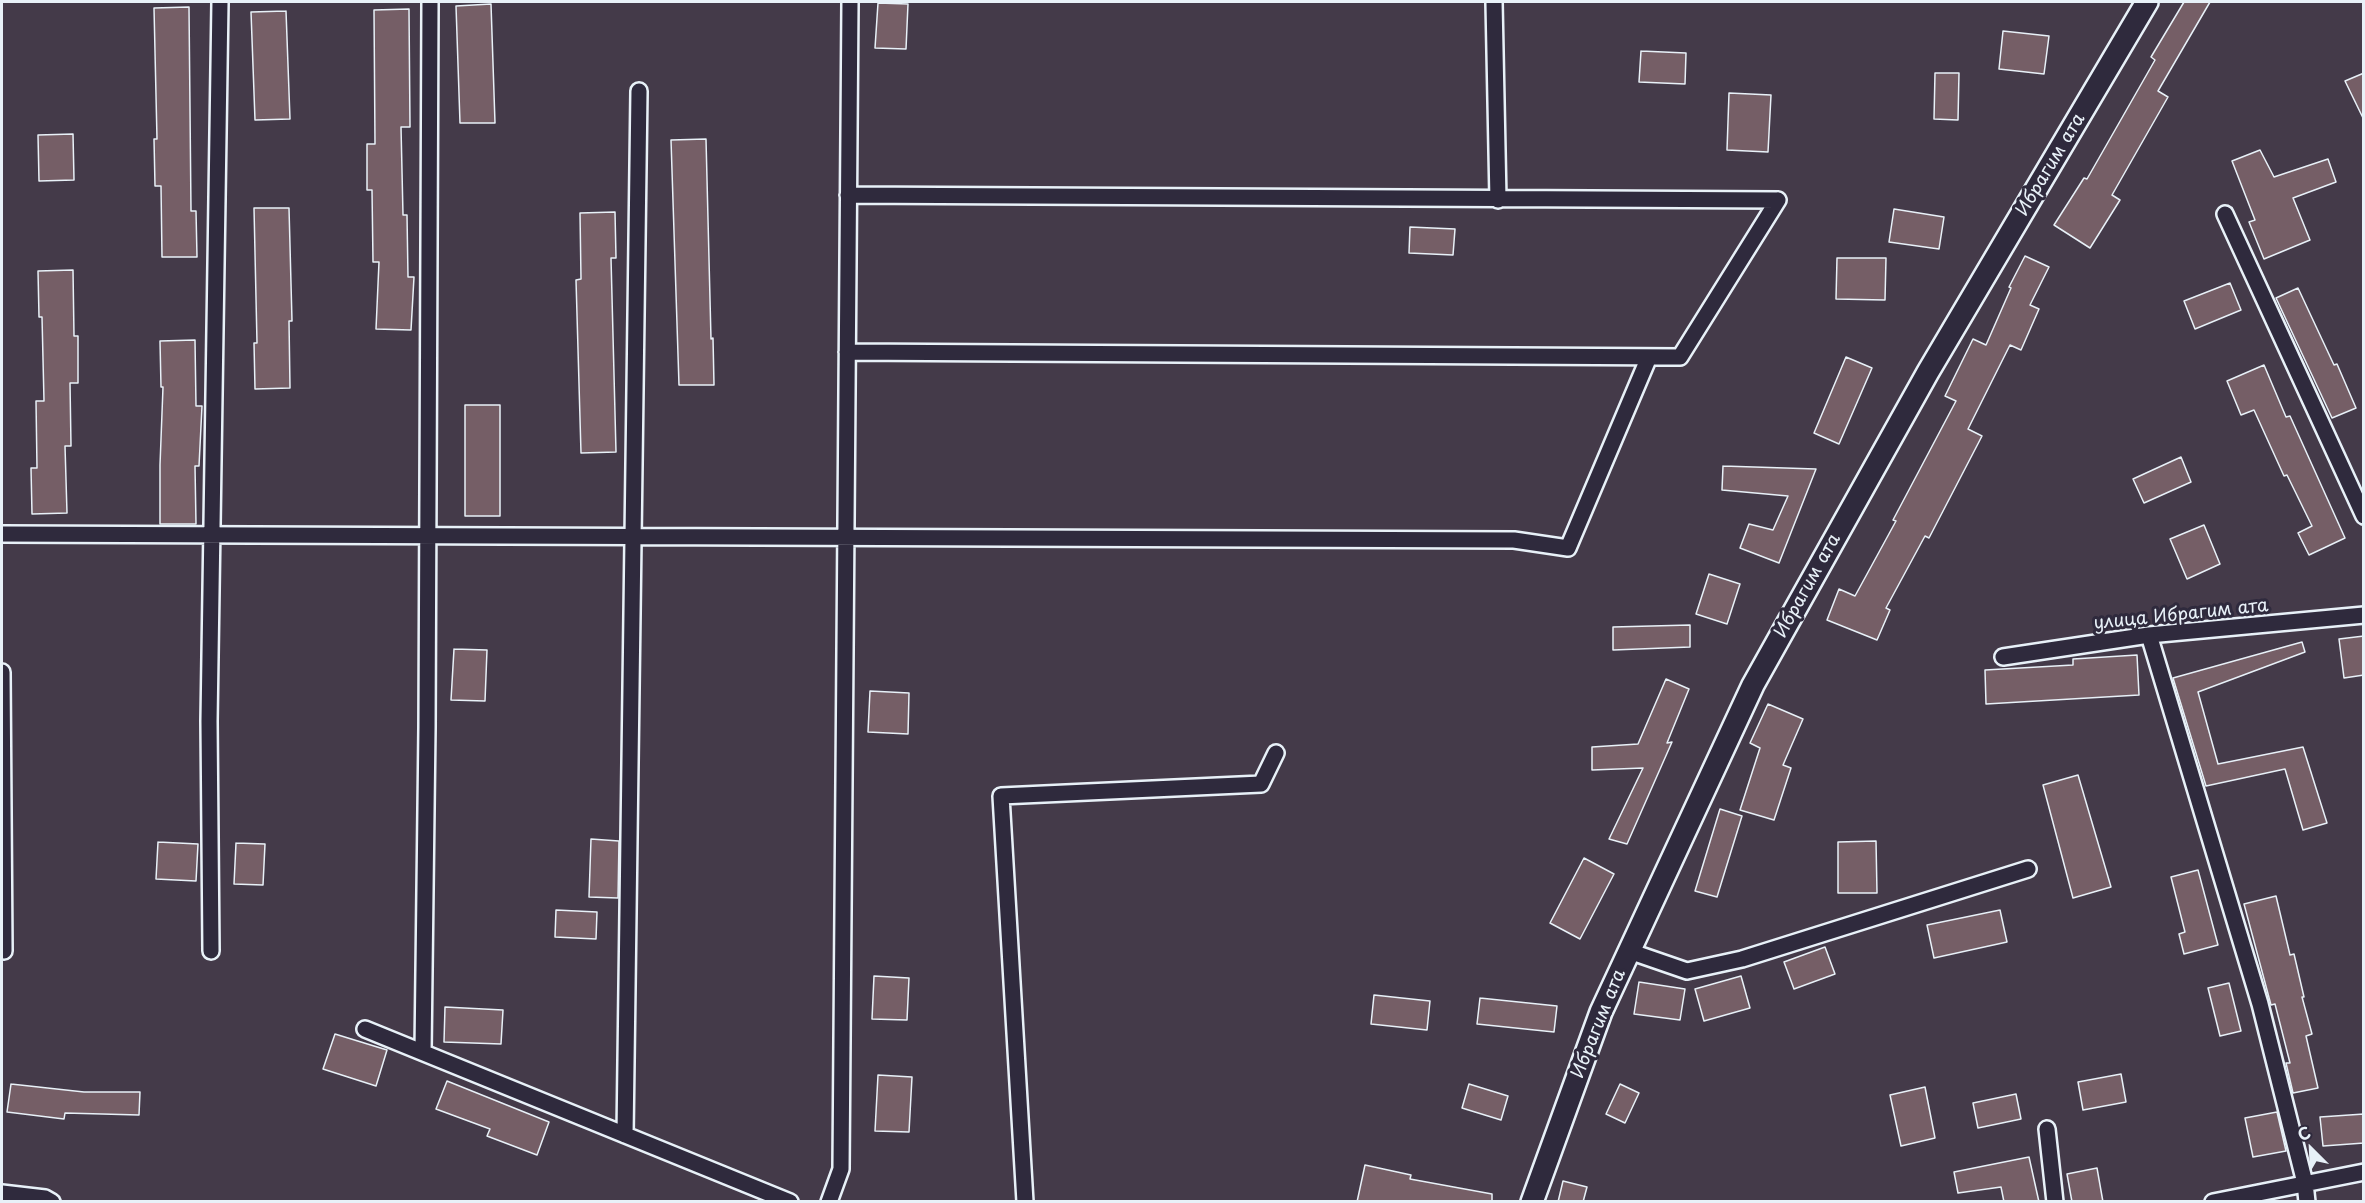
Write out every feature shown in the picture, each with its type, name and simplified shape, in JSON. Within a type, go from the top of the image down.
[{"type":"street","points":[[211,951],[210,721],[220,2]]},
{"type":"street","points":[[423,1052],[430,2]]},
{"type":"street","points":[[829,1202],[841,1169],[850,2]]},
{"type":"street","points":[[1494,2],[1498,200]]},
{"type":"street","name":"Ибрагим ата","points":[[1532,1202],[1601,1012],[1753,685],[1928,372],[2147,2]]},
{"type":"street","points":[[625,1135],[635,537],[639,91]]},
{"type":"street","points":[[847,352],[1680,357],[1778,200],[848,195]]},
{"type":"street","points":[[2225,214],[2364,516]]},
{"type":"street","points":[[2,534],[1514,540],[1568,548],[1649,357]]},
{"type":"street","name":"улица Ибрагим ата","points":[[2003,657],[2149,636],[2364,615]]},
{"type":"street","points":[[2149,636],[2260,1004],[2305,1183],[2307,1202]]},
{"type":"street","points":[[2,672],[4,951]]},
{"type":"street","points":[[1025,1202],[1001,796],[1261,784],[1276,753]]},
{"type":"street","points":[[1629,951],[1687,971],[1742,959],[2028,869]]},
{"type":"street","points":[[365,1029],[790,1202]]},
{"type":"street","points":[[2047,1129],[2055,1202]]},
{"type":"street","points":[[2213,1202],[2364,1172]]},
{"type":"street","points":[[2,1193],[45,1198],[52,1202]]},
{"type":"building","points":[[2184,2],[2210,2],[2158,91],[2168,97],[2112,195],[2120,200],[2090,248],[2054,225],[2084,178],[2087,179],[2155,60],[2151,57]]},
{"type":"building","points":[[878,3],[908,4],[906,49],[875,48]]},
{"type":"building","points":[[491,4],[495,123],[460,123],[456,6]]},
{"type":"building","points":[[189,7],[191,211],[196,211],[197,257],[162,257],[161,186],[155,186],[154,139],[157,139],[154,8]]},
{"type":"building","points":[[409,9],[410,127],[401,127],[403,215],[407,215],[408,277],[414,277],[411,330],[376,329],[379,262],[373,262],[372,190],[367,190],[367,144],[375,144],[374,10]]},
{"type":"building","points":[[286,11],[290,119],[255,120],[251,12]]},
{"type":"building","points":[[2003,31],[2049,36],[2044,74],[1999,69]]},
{"type":"building","points":[[1641,51],[1686,53],[1685,84],[1639,82]]},
{"type":"building","points":[[1935,73],[1959,73],[1958,120],[1934,119]]},
{"type":"building","points":[[2364,73],[2364,120],[2345,81]]},
{"type":"building","points":[[1729,93],[1771,95],[1768,152],[1727,150]]},
{"type":"building","points":[[73,134],[74,180],[39,181],[38,135]]},
{"type":"building","points":[[706,139],[714,385],[679,385],[671,140]]},
{"type":"building","points":[[2260,150],[2274,177],[2328,159],[2336,182],[2293,198],[2310,240],[2264,259],[2249,222],[2255,220],[2232,161]]},
{"type":"building","points":[[254,208],[289,208],[292,321],[289,321],[290,388],[255,389],[254,343],[257,343]]},
{"type":"building","points":[[1894,209],[1944,217],[1939,249],[1889,242]]},
{"type":"building","points":[[615,212],[616,258],[611,258],[616,452],[581,453],[576,280],[581,279],[580,213]]},
{"type":"building","points":[[1410,227],[1455,229],[1453,255],[1409,253]]},
{"type":"building","points":[[2025,256],[2049,267],[2030,305],[2039,309],[2021,350],[2010,345],[1968,429],[1982,436],[1929,538],[1925,536],[1886,608],[1890,610],[1877,640],[1827,620],[1839,589],[1855,596],[1896,521],[1893,520],[1956,401],[1945,396],[1973,339],[1986,345],[2011,288],[2009,287]]},
{"type":"building","points":[[1837,258],[1886,258],[1885,300],[1836,299]]},
{"type":"building","points":[[73,270],[74,336],[78,336],[78,383],[70,383],[71,446],[65,446],[67,513],[32,514],[31,468],[37,468],[36,401],[44,401],[42,317],[39,317],[38,271]]},
{"type":"building","points":[[2230,283],[2241,310],[2195,329],[2184,301]]},
{"type":"building","points":[[2298,288],[2334,365],[2337,364],[2356,408],[2332,418],[2276,298]]},
{"type":"building","points":[[195,340],[196,406],[202,406],[199,466],[195,466],[196,524],[160,524],[163,387],[161,387],[160,341]]},
{"type":"building","points":[[1846,357],[1872,368],[1839,444],[1814,433]]},
{"type":"building","points":[[2264,365],[2286,417],[2290,416],[2345,538],[2309,555],[2298,533],[2312,526],[2287,475],[2284,476],[2254,410],[2241,415],[2227,381]]},
{"type":"building","points":[[465,405],[500,405],[500,516],[465,516]]},
{"type":"building","points":[[2181,457],[2191,482],[2144,503],[2133,479]]},
{"type":"building","points":[[1723,466],[1816,469],[1779,563],[1740,548],[1749,524],[1773,530],[1788,496],[1722,490]]},
{"type":"building","points":[[2204,525],[2220,564],[2187,579],[2170,539]]},
{"type":"building","points":[[1709,574],[1740,584],[1727,624],[1696,614]]},
{"type":"building","points":[[1690,625],[1690,647],[1613,650],[1613,627]]},
{"type":"building","points":[[2364,636],[2364,675],[2344,678],[2339,639]]},
{"type":"building","points":[[2302,642],[2305,652],[2198,692],[2218,764],[2303,747],[2327,823],[2303,830],[2285,769],[2206,786],[2173,678]]},
{"type":"building","points":[[454,649],[487,650],[485,701],[451,700]]},
{"type":"building","points":[[2137,655],[2139,695],[1986,704],[1985,670],[2073,665],[2073,659]]},
{"type":"building","points":[[1666,679],[1689,689],[1667,743],[1672,742],[1627,844],[1609,839],[1643,768],[1592,770],[1592,747],[1638,744]]},
{"type":"building","points":[[870,691],[909,693],[908,734],[868,732]]},
{"type":"building","points":[[1768,704],[1803,719],[1783,765],[1791,768],[1774,820],[1740,810],[1760,748],[1750,743]]},
{"type":"building","points":[[2078,775],[2111,887],[2073,898],[2043,785]]},
{"type":"building","points":[[1720,809],[1742,816],[1717,897],[1695,891]]},
{"type":"building","points":[[591,839],[619,841],[618,898],[589,897]]},
{"type":"building","points":[[1876,841],[1877,893],[1838,893],[1838,842]]},
{"type":"building","points":[[158,842],[198,844],[196,881],[156,879]]},
{"type":"building","points":[[236,843],[265,844],[263,885],[234,884]]},
{"type":"building","points":[[1584,858],[1614,874],[1580,939],[1550,923]]},
{"type":"building","points":[[2198,870],[2218,945],[2184,954],[2179,934],[2185,932],[2171,877]]},
{"type":"building","points":[[2276,896],[2290,955],[2294,954],[2304,997],[2302,997],[2312,1034],[2306,1036],[2318,1088],[2293,1093],[2286,1063],[2290,1063],[2275,1004],[2271,1005],[2244,904]]},
{"type":"building","points":[[556,910],[597,912],[596,939],[555,937]]},
{"type":"building","points":[[2000,910],[2007,942],[1934,958],[1927,925]]},
{"type":"building","points":[[1825,947],[1835,974],[1794,989],[1784,962]]},
{"type":"building","points":[[874,976],[909,978],[907,1020],[872,1019]]},
{"type":"building","points":[[1741,976],[1750,1008],[1704,1021],[1695,989]]},
{"type":"building","points":[[1639,982],[1685,989],[1680,1020],[1634,1014]]},
{"type":"building","points":[[2229,983],[2241,1031],[2220,1036],[2208,988]]},
{"type":"building","points":[[1374,995],[1430,1001],[1427,1030],[1371,1024]]},
{"type":"building","points":[[1480,998],[1557,1006],[1554,1032],[1477,1024]]},
{"type":"building","points":[[445,1007],[503,1010],[501,1044],[444,1042]]},
{"type":"building","points":[[335,1034],[387,1050],[376,1086],[323,1069]]},
{"type":"building","points":[[2121,1074],[2126,1102],[2083,1110],[2078,1082]]},
{"type":"building","points":[[878,1075],[912,1077],[909,1132],[875,1131]]},
{"type":"building","points":[[447,1081],[549,1122],[537,1155],[487,1136],[490,1129],[436,1109]]},
{"type":"building","points":[[11,1084],[84,1092],[140,1092],[139,1115],[65,1113],[64,1119],[7,1112]]},
{"type":"building","points":[[1469,1084],[1508,1096],[1501,1120],[1462,1108]]},
{"type":"building","points":[[1620,1084],[1639,1093],[1625,1123],[1606,1114]]},
{"type":"building","points":[[1925,1087],[1935,1138],[1901,1146],[1890,1095]]},
{"type":"building","points":[[2016,1094],[2021,1119],[1978,1128],[1973,1103]]},
{"type":"building","points":[[2277,1112],[2286,1151],[2253,1157],[2245,1118]]},
{"type":"building","points":[[2364,1114],[2364,1143],[2323,1146],[2320,1117]]},
{"type":"building","points":[[2029,1157],[2039,1202],[2004,1202],[2001,1187],[1958,1193],[1954,1172]]},
{"type":"building","points":[[1365,1165],[1411,1175],[1410,1179],[1492,1194],[1492,1202],[1357,1202]]},
{"type":"building","points":[[2097,1168],[2103,1202],[2072,1202],[2067,1174]]},
{"type":"building","points":[[1563,1181],[1587,1187],[1583,1202],[1558,1202]]}]
